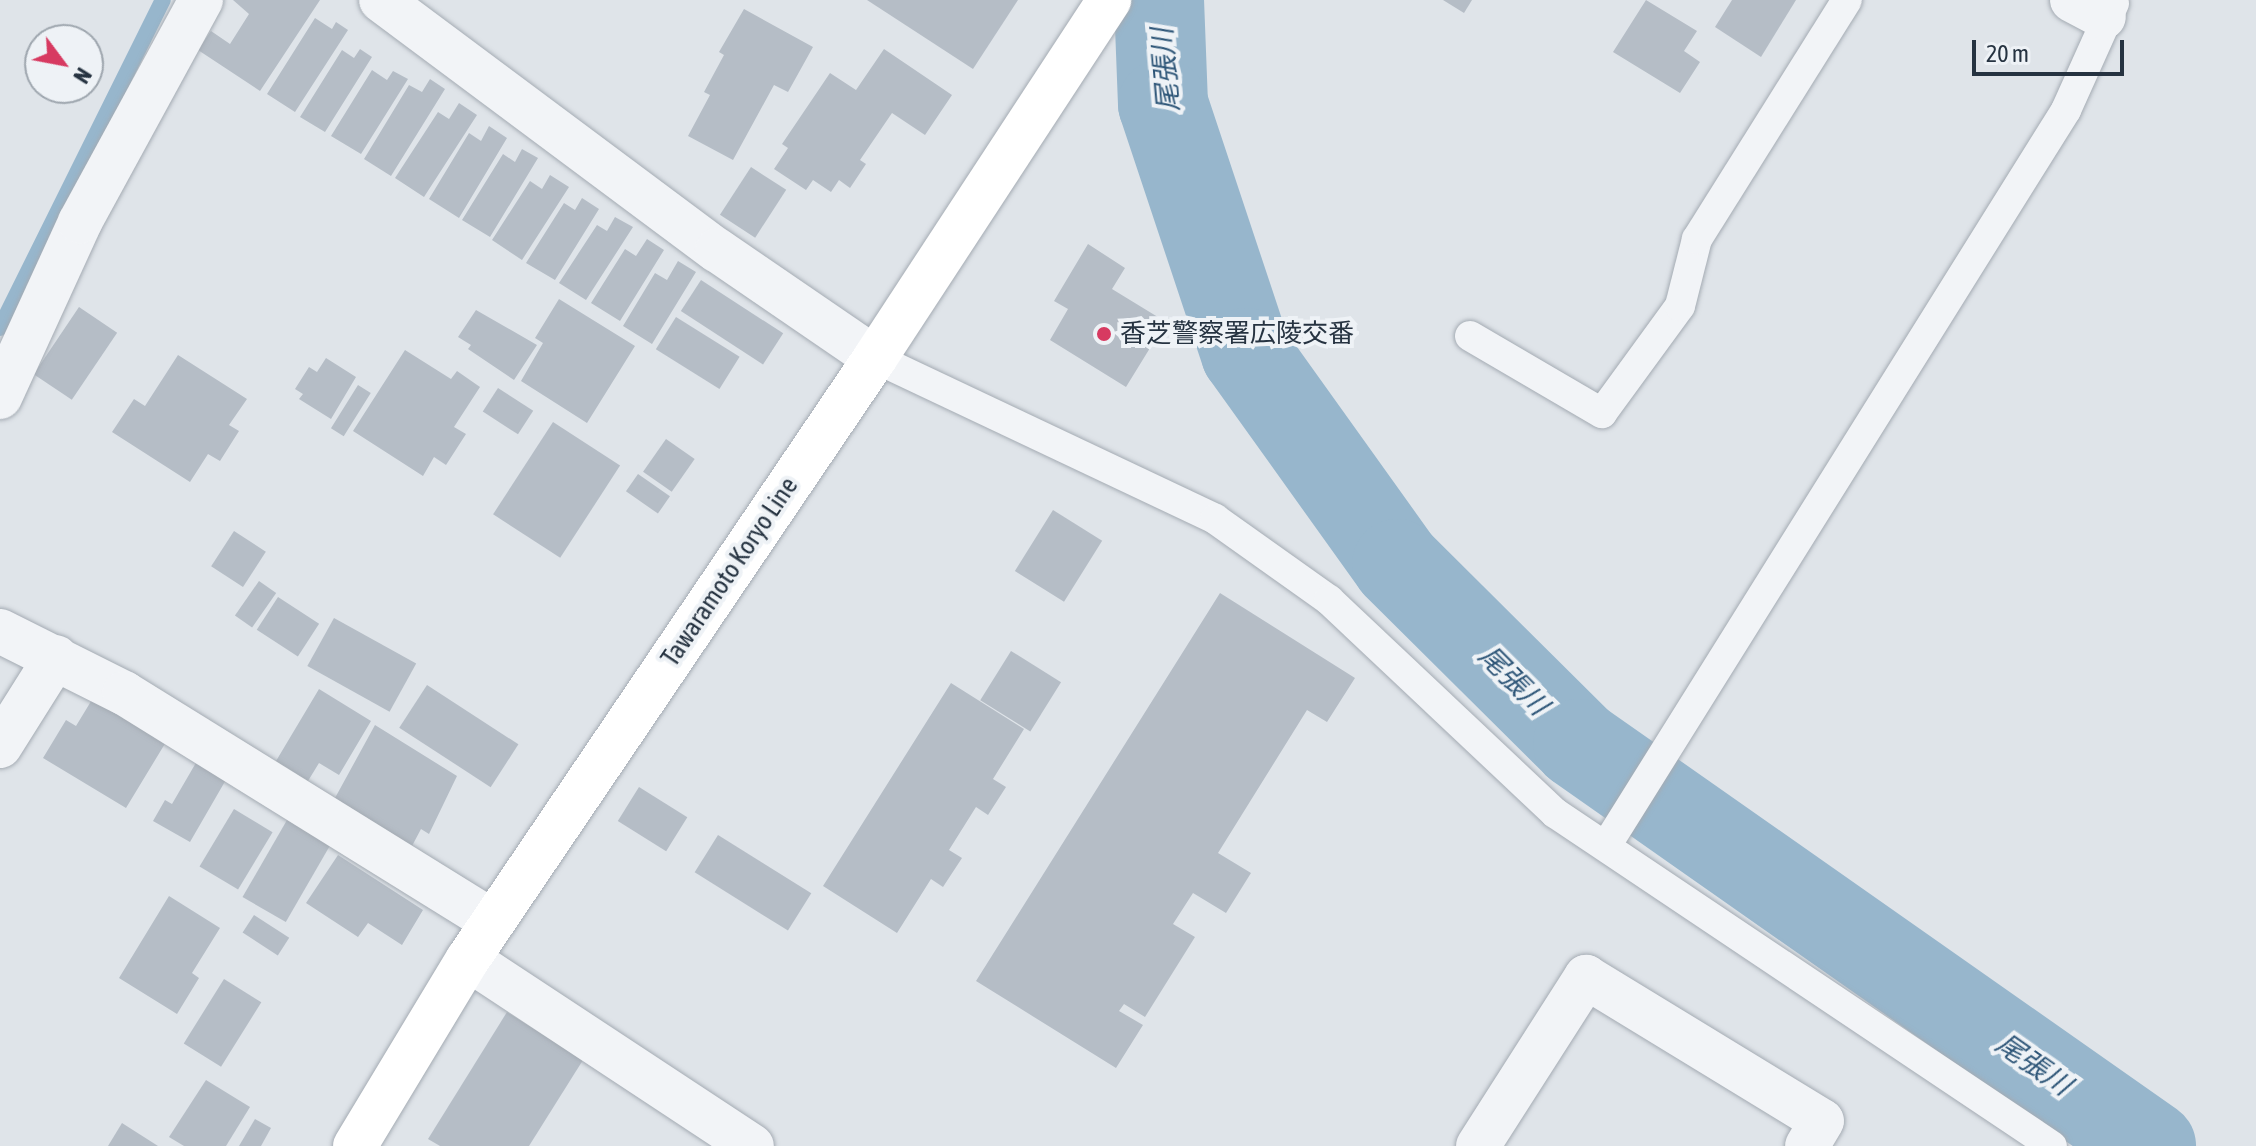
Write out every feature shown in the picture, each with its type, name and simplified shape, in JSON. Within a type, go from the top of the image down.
[{"type":"main road","name":"Tawaramoto Koryo Line","points":[[355,1146],[468,959],[875,358],[1103,10]]},
{"type":"street","points":[[0,397],[80,222],[201,0]]},
{"type":"street","points":[[381,0],[717,250],[875,358]]},
{"type":"street","points":[[0,631],[56,657],[493,922]]},
{"type":"street","points":[[0,746],[56,657]]},
{"type":"street","points":[[468,959],[752,1146]]},
{"type":"street","points":[[1478,1146],[1586,977],[1822,1121],[1807,1146]]},
{"type":"lane","points":[[1470,336],[1602,413],[1680,306],[1697,239],[1847,0]]},
{"type":"lane","points":[[1612,837],[2066,110],[2097,6]]},
{"type":"lane","points":[[875,358],[1215,519],[1329,600],[1555,813],[1612,837],[2052,1146]]},
{"type":"building","points":[[233,0],[320,0],[260,91],[198,50],[211,31],[230,44],[249,14]]},
{"type":"building","points":[[867,0],[1018,0],[973,69]]},
{"type":"building","points":[[1443,0],[1472,0],[1464,13]]},
{"type":"building","points":[[1646,0],[1697,31],[1684,51],[1700,62],[1680,93],[1613,52]]},
{"type":"building","points":[[1732,0],[1796,0],[1761,57],[1715,27]]},
{"type":"building","points":[[744,9],[813,47],[788,92],[774,85],[733,160],[688,136],[710,95],[704,92],[724,55],[719,52]]},
{"type":"building","points":[[315,18],[332,29],[336,22],[348,30],[295,112],[267,94]]},
{"type":"building","points":[[360,49],[372,57],[325,132],[300,117],[342,50],[354,58]]},
{"type":"building","points":[[884,49],[952,95],[925,135],[892,113],[860,160],[866,164],[850,188],[839,180],[831,192],[813,180],[806,190],[774,169],[788,148],[782,144],[830,73],[856,90]]},
{"type":"building","points":[[372,70],[387,80],[393,71],[408,79],[361,154],[331,136]]},
{"type":"building","points":[[430,79],[445,89],[391,176],[364,159],[409,85],[422,92]]},
{"type":"building","points":[[459,103],[477,115],[424,197],[395,178],[438,112],[449,119]]},
{"type":"building","points":[[489,126],[507,138],[459,218],[429,199],[469,133],[481,141]]},
{"type":"building","points":[[522,149],[538,158],[490,237],[462,220],[503,154],[515,162]]},
{"type":"building","points":[[751,167],[786,190],[755,238],[720,215]]},
{"type":"building","points":[[550,175],[569,187],[522,260],[492,240],[530,181],[542,189]]},
{"type":"building","points":[[582,198],[599,209],[555,280],[526,263],[564,203],[575,210]]},
{"type":"building","points":[[615,217],[633,227],[586,300],[559,283],[597,225],[607,231]]},
{"type":"building","points":[[647,239],[664,250],[620,321],[591,303],[625,249],[636,256]]},
{"type":"building","points":[[1088,244],[1125,268],[1112,289],[1166,322],[1126,387],[1050,340],[1068,309],[1054,301]]},
{"type":"building","points":[[678,261],[696,272],[652,344],[623,326],[655,273],[667,280]]},
{"type":"building","points":[[701,280],[783,333],[763,364],[681,311]]},
{"type":"building","points":[[559,299],[635,346],[587,423],[521,381],[543,343],[535,338]]},
{"type":"building","points":[[79,307],[117,333],[72,400],[34,374]]},
{"type":"building","points":[[476,310],[537,345],[514,380],[468,349],[471,345],[458,337]]},
{"type":"building","points":[[676,317],[740,357],[719,389],[656,349]]},
{"type":"building","points":[[405,350],[451,379],[457,371],[480,387],[454,427],[466,434],[446,465],[434,457],[423,476],[353,431]]},
{"type":"building","points":[[178,355],[247,399],[229,425],[239,431],[220,461],[208,454],[190,482],[112,432],[134,399],[145,406]]},
{"type":"building","points":[[326,358],[356,377],[331,419],[299,399],[303,394],[295,389],[309,367],[317,372]]},
{"type":"building","points":[[358,385],[371,393],[344,436],[331,428]]},
{"type":"building","points":[[498,388],[533,411],[518,434],[483,411]]},
{"type":"building","points":[[553,422],[620,466],[560,558],[493,514]]},
{"type":"building","points":[[666,439],[695,459],[672,492],[643,472]]},
{"type":"building","points":[[638,474],[670,496],[658,514],[626,491]]},
{"type":"building","points":[[1053,510],[1102,541],[1064,602],[1015,571]]},
{"type":"building","points":[[234,531],[266,552],[243,587],[211,566]]},
{"type":"building","points":[[259,581],[276,593],[252,627],[235,615]]},
{"type":"building","points":[[1220,593],[1355,678],[1327,722],[1307,710],[1218,853],[1251,873],[1226,913],[1193,893],[1173,924],[1195,937],[1145,1017],[1124,1004],[1119,1011],[1143,1025],[1116,1068],[976,981]]},
{"type":"building","points":[[278,597],[319,624],[298,656],[257,630]]},
{"type":"building","points":[[334,618],[416,664],[390,712],[307,666]]},
{"type":"building","points":[[1011,651],[1061,682],[1030,731],[980,700]]},
{"type":"building","points":[[951,683],[1024,729],[993,779],[1006,787],[988,815],[976,807],[949,850],[962,858],[943,887],[931,879],[897,933],[823,886]]},
{"type":"building","points":[[427,685],[518,744],[491,787],[399,728]]},
{"type":"building","points":[[319,689],[371,721],[339,775],[319,763],[308,781],[276,761]]},
{"type":"building","points":[[93,698],[166,742],[126,808],[43,758],[66,720],[76,726]]},
{"type":"building","points":[[375,725],[457,776],[429,834],[421,829],[412,846],[335,798]]},
{"type":"building","points":[[197,761],[227,778],[190,842],[153,821],[165,800],[172,804]]},
{"type":"building","points":[[639,787],[687,817],[666,851],[618,821]]},
{"type":"building","points":[[234,809],[273,832],[238,890],[199,866]]},
{"type":"building","points":[[287,820],[330,845],[286,922],[242,897]]},
{"type":"building","points":[[718,835],[811,893],[788,931],[695,872]]},
{"type":"building","points":[[338,855],[423,910],[402,945],[368,923],[358,937],[306,903]]},
{"type":"building","points":[[169,896],[220,928],[192,973],[199,978],[177,1014],[119,978]]},
{"type":"building","points":[[254,915],[289,938],[278,955],[243,933]]},
{"type":"building","points":[[224,979],[261,1002],[221,1067],[184,1043]]},
{"type":"building","points":[[507,1012],[583,1060],[529,1146],[440,1146],[428,1139]]},
{"type":"building","points":[[206,1080],[250,1107],[226,1146],[184,1146],[169,1137]]},
{"type":"building","points":[[255,1119],[271,1128],[261,1146],[239,1146]]},
{"type":"building","points":[[122,1123],[158,1146],[108,1146]]},
{"type":"waterway","points":[[0,328],[163,0]]},
{"type":"waterway","name":"尾張川","points":[[1159,0],[1163,104],[1246,353],[1397,564],[1578,744],[2151,1146]]},
{"type":"place","name":"香芝警察署広陵交番","points":[[1104,334]]}]
